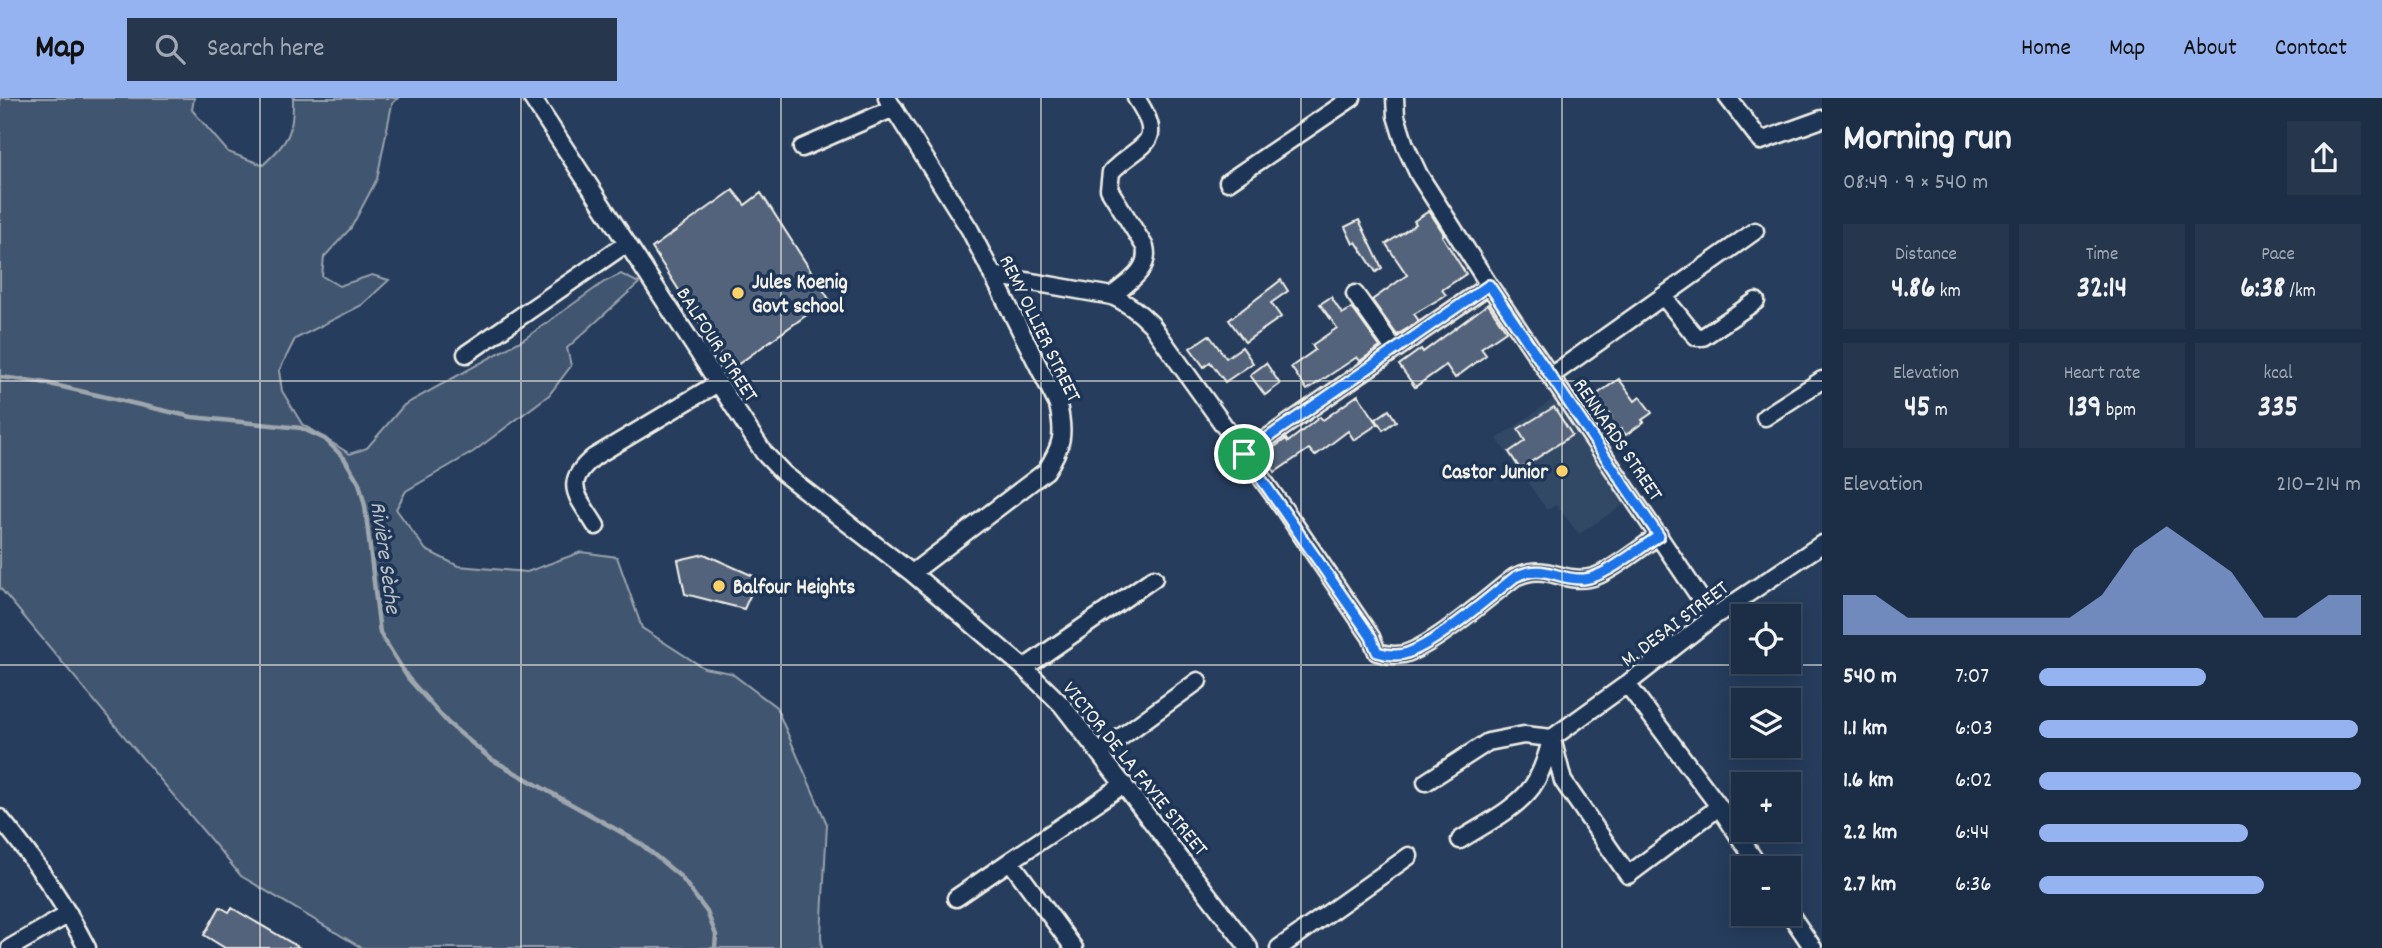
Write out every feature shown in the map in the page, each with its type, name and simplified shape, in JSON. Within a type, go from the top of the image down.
[{"type":"street","name":"BALFOUR STREET","points":[[532,98],[764,453],[784,474],[912,573]]},
{"type":"street","points":[[1112,296],[1142,270],[1147,254],[1146,247],[1109,189],[1111,173],[1145,146],[1149,137],[1151,127],[1148,117],[1136,98]]},
{"type":"street","points":[[1228,182],[1352,98]]},
{"type":"street","name":"RENNARDS STREET","points":[[1395,98],[1396,116],[1405,145],[1419,175],[1489,285],[1713,617]]},
{"type":"street","points":[[1728,98],[1761,141],[1822,119]]},
{"type":"street","points":[[802,148],[891,103]]},
{"type":"street","name":"REMY OLLIER STREET","points":[[891,103],[970,230],[1058,405],[1063,428],[1059,451],[1046,471],[912,573]]},
{"type":"street","points":[[1552,375],[1755,231]]},
{"type":"street","points":[[466,354],[626,243]]},
{"type":"street","points":[[992,275],[1112,296],[1126,302],[1152,324],[1371,637],[1377,652],[1388,656],[1405,653],[1425,644],[1515,577],[1529,570],[1580,579],[1594,578],[1659,536]]},
{"type":"street","points":[[1244,454],[1489,285]]},
{"type":"street","points":[[1355,294],[1395,350]]},
{"type":"street","points":[[1663,296],[1697,337],[1703,337],[1756,301]]},
{"type":"street","points":[[1765,417],[1822,380]]},
{"type":"street","points":[[596,526],[576,493],[574,481],[580,468],[718,383]]},
{"type":"street","name":"M. DESAI STREET","points":[[1552,738],[1713,617],[1822,544]]},
{"type":"street","name":"VICTOR DE LA FAYIE STREET","points":[[912,573],[1024,668],[1062,705],[1249,948]]},
{"type":"street","points":[[1024,668],[1154,579]]},
{"type":"street","points":[[1099,753],[1198,681]]},
{"type":"street","points":[[1627,684],[1718,805],[1752,856]]},
{"type":"street","points":[[1426,782],[1488,742],[1524,735],[1552,738]]},
{"type":"street","points":[[1552,738],[1563,781],[1628,875],[1718,805]]},
{"type":"street","points":[[1460,841],[1507,810],[1532,788],[1546,759],[1552,738]]},
{"type":"street","points":[[956,898],[1124,784]]},
{"type":"street","points":[[0,818],[36,863],[87,948]]},
{"type":"street","points":[[1279,948],[1409,856]]},
{"type":"street","points":[[1010,861],[1074,948]]},
{"type":"street","points":[[10,948],[69,914]]},
{"type":"street","points":[[1798,926],[1813,948]]},
{"type":"shaded area","points":[[0,98],[194,98],[192,110],[228,152],[263,165],[288,136],[293,98],[398,98],[392,104],[377,179],[351,228],[324,257],[322,276],[339,286],[372,275],[389,280],[362,305],[295,339],[279,371],[282,391],[302,424],[350,454],[367,448],[404,405],[524,339],[604,282],[621,274],[639,283],[567,348],[571,366],[549,395],[473,452],[406,491],[396,509],[426,550],[458,566],[527,572],[581,552],[617,557],[642,628],[704,668],[731,673],[776,707],[827,824],[822,948],[362,948],[241,876],[0,588]]},
{"type":"shaded area","name":"Castor Junior","points":[[1555,398],[1626,503],[1579,534],[1556,505],[1547,510],[1497,439]]},
{"type":"building","points":[[733,190],[745,205],[761,193],[829,299],[730,370],[652,248]]},
{"type":"building","points":[[1429,211],[1466,274],[1442,290],[1446,295],[1414,314],[1419,321],[1397,335],[1372,300],[1407,275],[1386,244],[1416,224],[1414,221]]},
{"type":"building","points":[[1359,220],[1382,268],[1376,272],[1356,242],[1353,244],[1345,227]]},
{"type":"building","points":[[1281,280],[1288,291],[1271,303],[1281,317],[1245,342],[1229,320]]},
{"type":"building","points":[[1331,297],[1342,314],[1352,308],[1380,347],[1360,361],[1357,357],[1307,390],[1291,367],[1315,350],[1312,345],[1337,328],[1320,304]]},
{"type":"building","points":[[1488,304],[1506,331],[1481,348],[1486,355],[1455,378],[1446,365],[1415,387],[1399,365],[1421,349],[1423,352]]},
{"type":"building","points":[[1209,335],[1226,358],[1242,347],[1253,363],[1225,382],[1210,362],[1204,367],[1190,348]]},
{"type":"building","points":[[1266,363],[1280,384],[1265,395],[1250,375]]},
{"type":"building","points":[[1619,379],[1635,401],[1640,397],[1652,413],[1626,435],[1621,429],[1614,434],[1606,422],[1612,417],[1596,395]]},
{"type":"building","points":[[1358,395],[1378,424],[1354,440],[1348,431],[1315,456],[1309,449],[1275,472],[1263,455],[1286,439],[1288,442],[1320,417],[1323,420]]},
{"type":"building","points":[[1554,407],[1572,435],[1520,469],[1509,452],[1525,441],[1518,429]]},
{"type":"building","points":[[1389,410],[1396,421],[1383,430],[1376,419]]},
{"type":"building","name":"Balfour Heights","points":[[704,554],[758,578],[744,609],[685,594],[678,560]]},
{"type":"building","points":[[220,907],[229,912],[232,908],[300,948],[225,948],[204,935]]},
{"type":"waterway","name":"Rivière Sèche","points":[[0,377],[41,382],[192,417],[301,428],[325,439],[344,458],[359,483],[365,506],[380,633],[408,678],[448,723],[491,759],[641,844],[681,877],[707,912],[716,935],[715,948]]},
{"type":"place","name":"Jules Koenig Govt school","points":[[738,293]]},
{"type":"place","name":"Castor Junior","points":[[1562,471]]},
{"type":"place","name":"Balfour Heights","points":[[719,586]]},
{"type":"route","points":[[1489,285],[1659,536],[1594,578],[1580,579],[1529,570],[1515,577],[1425,644],[1405,653],[1388,656],[1377,652],[1371,637],[1244,454],[1489,285]]}]
